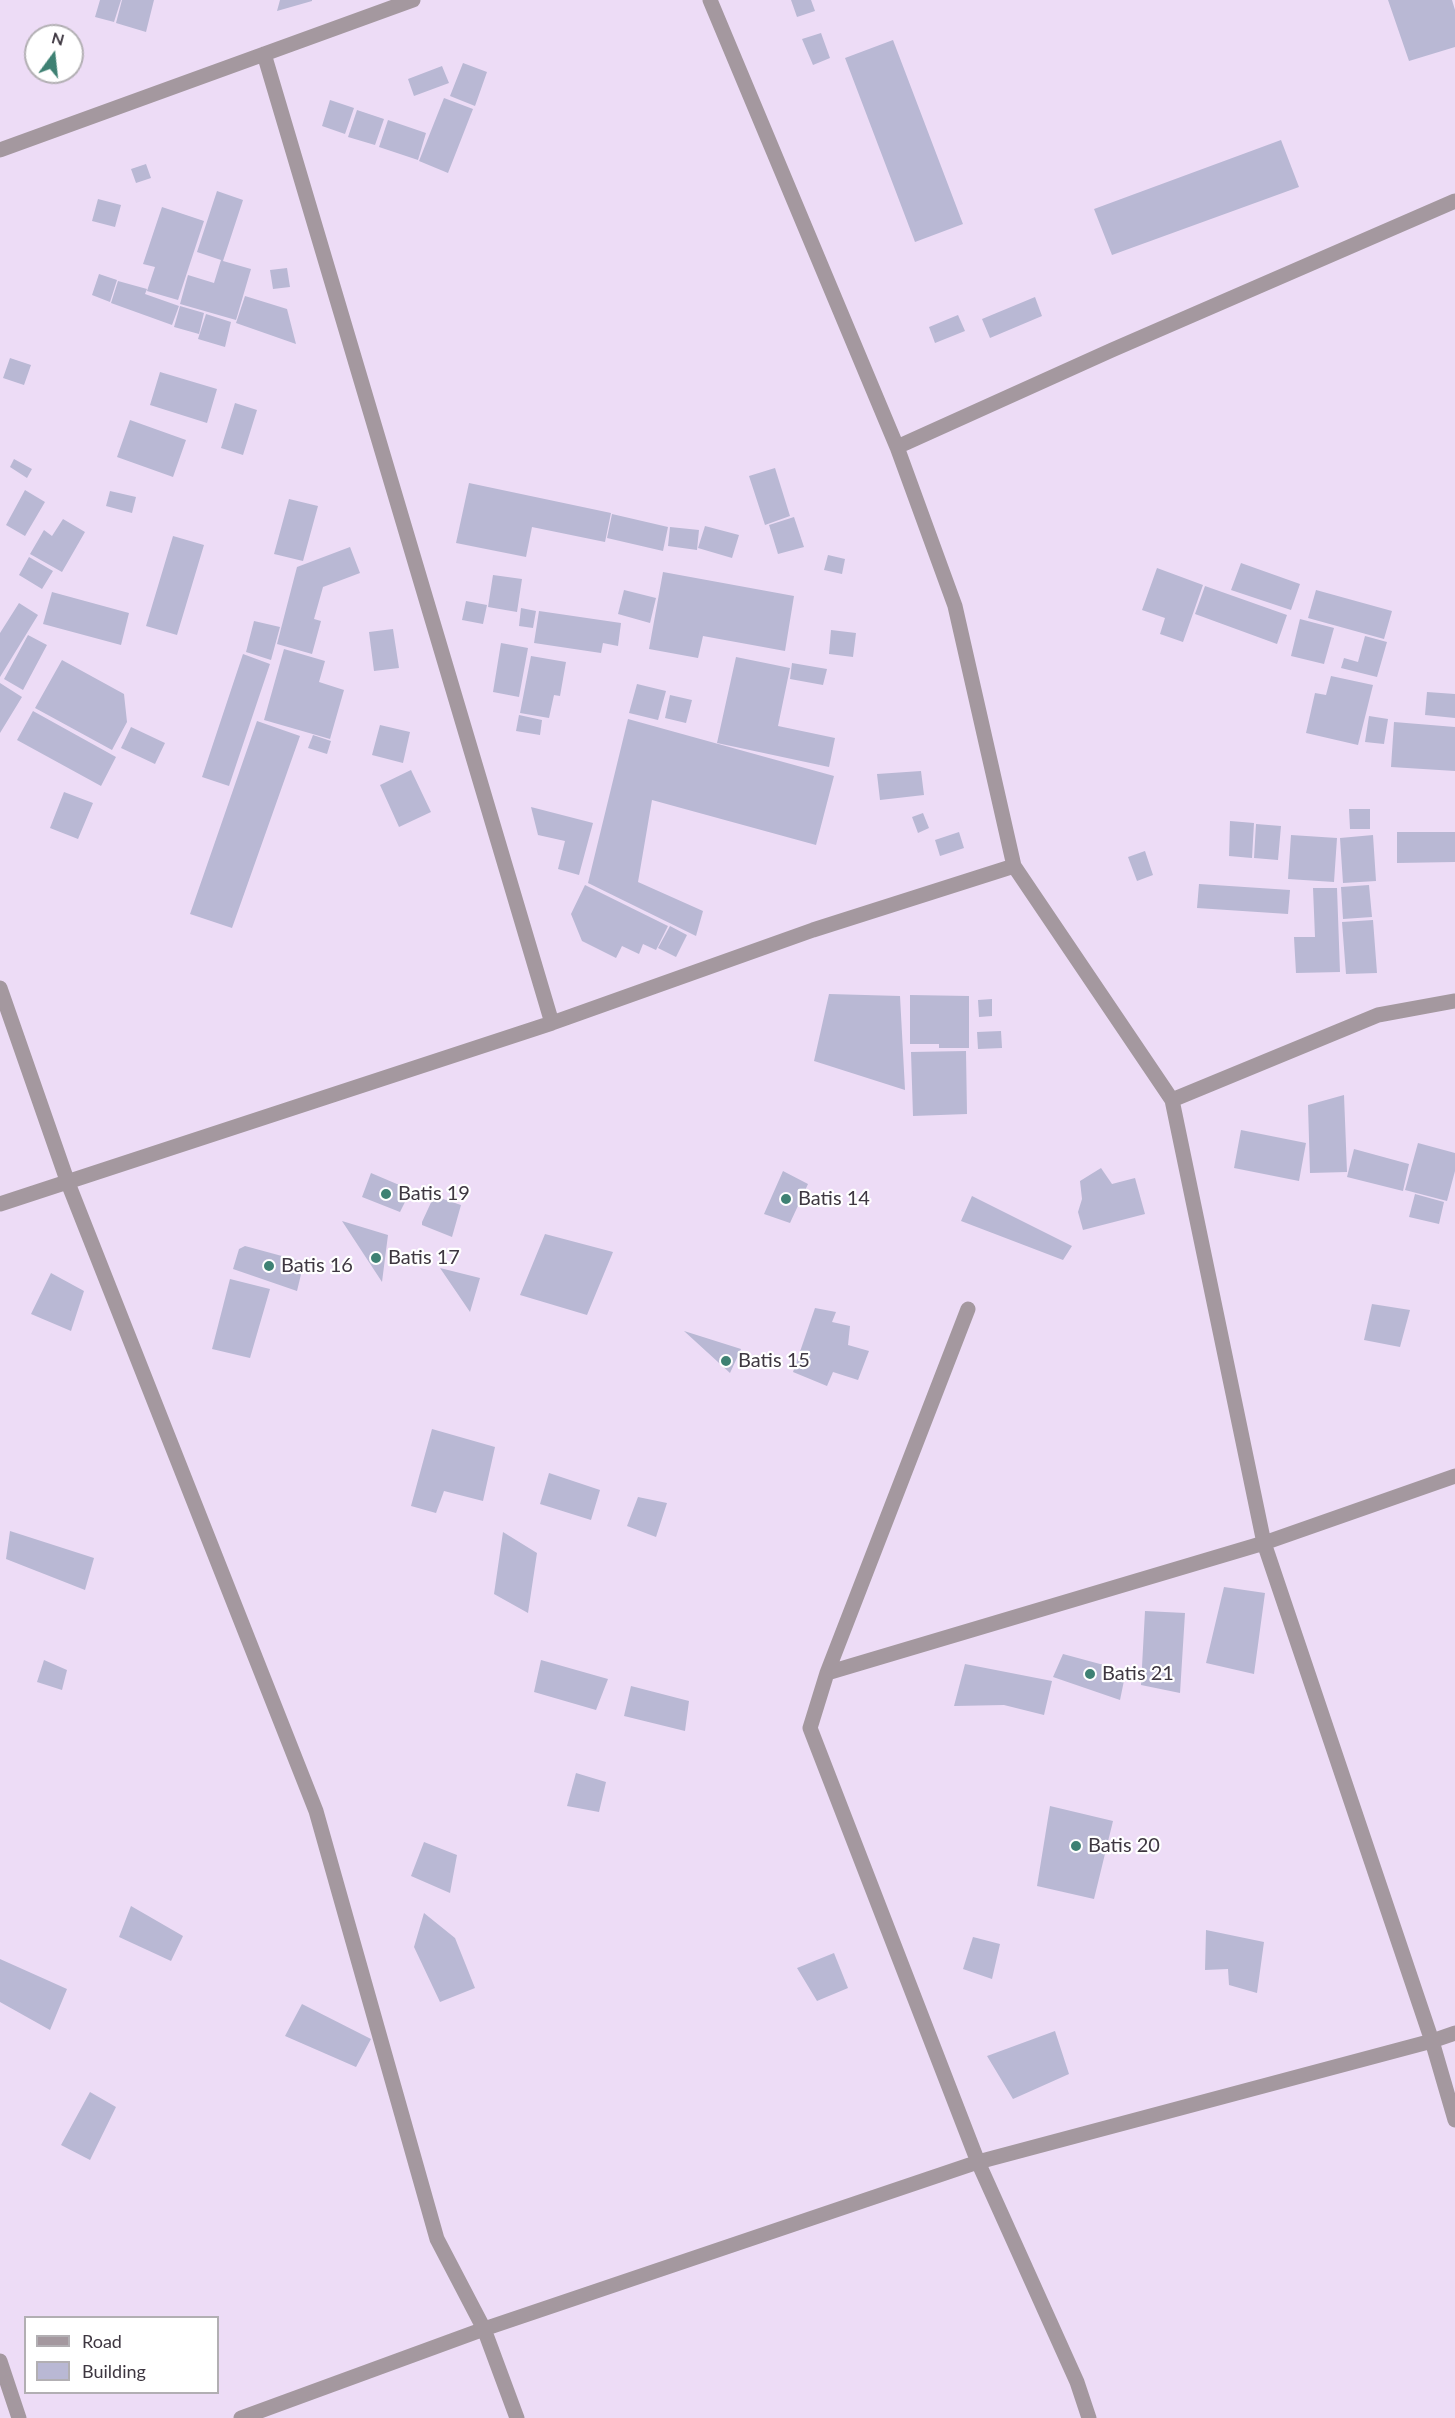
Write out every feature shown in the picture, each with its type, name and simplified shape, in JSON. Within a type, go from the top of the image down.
[{"type":"street","points":[[0,150],[413,0]]},
{"type":"street","points":[[710,0],[897,447],[956,606],[1014,866],[1172,1100],[1264,1543],[1432,2041],[1455,2120]]},
{"type":"street","points":[[264,54],[552,1023]]},
{"type":"street","points":[[897,447],[1112,350],[1455,201]]},
{"type":"street","points":[[0,1204],[68,1184],[552,1023],[813,930],[1014,866]]},
{"type":"street","points":[[0,988],[68,1184],[316,1811],[437,2239],[484,2329],[517,2418]]},
{"type":"street","points":[[1172,1100],[1378,1015],[1455,1001]]},
{"type":"street","points":[[968,1309],[827,1673],[810,1728],[978,2162],[1077,2382],[1089,2418]]},
{"type":"street","points":[[827,1673],[1264,1543],[1455,1476]]},
{"type":"street","points":[[241,2418],[484,2329],[978,2162],[1455,2033]]},
{"type":"street","points":[[0,2361],[19,2418]]},
{"type":"building","points":[[100,0],[121,0],[114,22],[95,17]]},
{"type":"building","points":[[122,0],[154,0],[146,32],[116,23]]},
{"type":"building","points":[[280,0],[312,0],[312,1],[277,11]]},
{"type":"building","points":[[791,0],[811,0],[815,11],[797,17]]},
{"type":"building","points":[[1388,0],[1452,0],[1455,10],[1455,47],[1409,61]]},
{"type":"building","points":[[821,33],[830,58],[813,65],[802,39]]},
{"type":"building","points":[[893,40],[963,224],[915,242],[845,58]]},
{"type":"building","points":[[463,63],[487,72],[475,106],[450,96]]},
{"type":"building","points":[[442,66],[449,83],[414,96],[408,79]]},
{"type":"building","points":[[444,98],[473,109],[448,173],[419,161]]},
{"type":"building","points":[[330,100],[354,108],[345,134],[322,126]]},
{"type":"building","points":[[357,110],[384,119],[375,145],[348,137]]},
{"type":"building","points":[[388,120],[426,133],[418,160],[379,147]]},
{"type":"building","points":[[1281,140],[1299,187],[1112,255],[1094,209]]},
{"type":"building","points":[[146,164],[151,178],[136,183],[131,169]]},
{"type":"building","points":[[217,191],[243,200],[223,261],[251,269],[236,320],[180,304],[188,275],[214,283],[221,260],[197,252]]},
{"type":"building","points":[[98,199],[121,205],[115,227],[92,221]]},
{"type":"building","points":[[162,207],[204,221],[178,300],[147,291],[155,267],[143,264]]},
{"type":"building","points":[[287,268],[290,287],[273,289],[270,270]]},
{"type":"building","points":[[99,274],[117,280],[110,302],[92,295]]},
{"type":"building","points":[[118,281],[147,289],[145,294],[179,306],[172,325],[111,303]]},
{"type":"building","points":[[245,296],[287,309],[296,344],[236,323]]},
{"type":"building","points":[[1035,297],[1042,316],[990,338],[982,319]]},
{"type":"building","points":[[180,306],[204,313],[199,334],[174,327]]},
{"type":"building","points":[[206,314],[231,322],[225,347],[198,339]]},
{"type":"building","points":[[958,315],[965,331],[935,343],[929,327]]},
{"type":"building","points":[[10,358],[31,365],[24,385],[3,378]]},
{"type":"building","points":[[160,372],[217,389],[207,423],[150,405]]},
{"type":"building","points":[[235,403],[257,410],[243,455],[221,448]]},
{"type":"building","points":[[130,420],[186,440],[173,477],[117,457]]},
{"type":"building","points":[[14,459],[32,469],[27,478],[10,467]]},
{"type":"building","points":[[775,468],[790,516],[765,525],[749,476]]},
{"type":"building","points":[[469,483],[611,513],[605,542],[532,527],[526,557],[456,543]]},
{"type":"building","points":[[25,490],[45,502],[25,536],[6,525]]},
{"type":"building","points":[[110,491],[136,497],[132,513],[106,506]]},
{"type":"building","points":[[289,499],[318,506],[303,561],[274,554]]},
{"type":"building","points":[[612,514],[668,527],[663,551],[607,538]]},
{"type":"building","points":[[794,517],[804,547],[778,554],[769,525]]},
{"type":"building","points":[[63,519],[85,532],[62,572],[30,554],[44,530],[52,536]]},
{"type":"building","points":[[705,526],[739,535],[732,558],[698,548]]},
{"type":"building","points":[[670,527],[699,530],[697,550],[668,546]]},
{"type":"building","points":[[173,536],[204,545],[177,635],[146,626]]},
{"type":"building","points":[[350,547],[360,573],[323,587],[314,619],[321,621],[312,654],[277,644],[297,567]]},
{"type":"building","points":[[828,555],[845,559],[842,574],[824,570]]},
{"type":"building","points":[[29,557],[53,571],[42,589],[19,575]]},
{"type":"building","points":[[1241,563],[1300,584],[1291,610],[1231,590]]},
{"type":"building","points":[[1157,568],[1203,585],[1183,642],[1160,634],[1165,618],[1142,610]]},
{"type":"building","points":[[663,572],[794,596],[785,651],[703,636],[698,658],[649,649]]},
{"type":"building","points":[[493,575],[522,579],[517,612],[488,607]]},
{"type":"building","points":[[1205,586],[1287,615],[1277,644],[1195,614]]},
{"type":"building","points":[[624,590],[656,598],[650,623],[618,614]]},
{"type":"building","points":[[1316,590],[1392,611],[1384,639],[1308,618]]},
{"type":"building","points":[[52,592],[129,613],[121,645],[43,624]]},
{"type":"building","points":[[466,601],[487,605],[483,624],[462,620]]},
{"type":"building","points":[[19,603],[38,615],[0,677],[0,633]]},
{"type":"building","points":[[521,608],[536,611],[533,628],[519,626]]},
{"type":"building","points":[[539,611],[621,623],[618,646],[603,643],[601,653],[534,643]]},
{"type":"building","points":[[1300,619],[1334,628],[1324,664],[1291,656]]},
{"type":"building","points":[[254,621],[280,627],[271,660],[246,652]]},
{"type":"building","points":[[393,629],[399,668],[374,671],[369,632]]},
{"type":"building","points":[[831,630],[856,633],[853,657],[829,654]]},
{"type":"building","points":[[28,635],[47,645],[23,690],[4,679]]},
{"type":"building","points":[[1365,636],[1387,642],[1377,677],[1341,668],[1344,658],[1358,662]]},
{"type":"building","points":[[501,643],[528,648],[519,697],[493,692]]},
{"type":"building","points":[[284,649],[325,661],[319,682],[344,690],[330,739],[264,720]]},
{"type":"building","points":[[243,654],[270,664],[229,786],[202,777]]},
{"type":"building","points":[[531,656],[566,662],[560,696],[554,695],[549,718],[520,713]]},
{"type":"building","points":[[736,657],[790,668],[778,726],[835,738],[829,767],[717,743]]},
{"type":"building","points":[[62,660],[124,694],[127,722],[112,750],[35,708]]},
{"type":"building","points":[[792,663],[827,669],[823,685],[790,679]]},
{"type":"building","points":[[1331,676],[1373,685],[1358,745],[1306,733],[1315,693],[1326,695]]},
{"type":"building","points":[[0,683],[22,697],[0,733]]},
{"type":"building","points":[[637,684],[666,691],[658,720],[629,713]]},
{"type":"building","points":[[1427,692],[1455,694],[1455,718],[1425,715]]},
{"type":"building","points":[[670,695],[692,700],[686,723],[665,718]]},
{"type":"building","points":[[33,711],[116,757],[101,786],[17,740]]},
{"type":"building","points":[[519,715],[542,720],[540,735],[516,731]]},
{"type":"building","points":[[1369,716],[1388,719],[1384,744],[1365,742]]},
{"type":"building","points":[[628,719],[834,776],[816,845],[652,800],[638,882],[703,911],[696,936],[588,883]]},
{"type":"building","points":[[257,721],[300,736],[232,928],[190,914]]},
{"type":"building","points":[[1394,722],[1455,727],[1455,771],[1391,767]]},
{"type":"building","points":[[380,725],[410,732],[403,763],[372,755]]},
{"type":"building","points":[[131,727],[165,743],[155,764],[121,748]]},
{"type":"building","points":[[313,735],[331,741],[327,754],[308,748]]},
{"type":"building","points":[[411,770],[431,812],[399,827],[380,785]]},
{"type":"building","points":[[921,771],[924,795],[880,800],[877,774]]},
{"type":"building","points":[[64,792],[93,803],[78,839],[50,828]]},
{"type":"building","points":[[531,807],[593,823],[579,875],[558,869],[565,841],[538,835]]},
{"type":"building","points":[[1349,809],[1370,809],[1370,829],[1350,829]]},
{"type":"building","points":[[923,813],[929,828],[918,833],[912,817]]},
{"type":"building","points":[[1230,821],[1254,823],[1252,858],[1229,856]]},
{"type":"building","points":[[1256,824],[1281,826],[1278,860],[1254,858]]},
{"type":"building","points":[[959,832],[964,848],[940,856],[935,840]]},
{"type":"building","points":[[1397,832],[1455,832],[1455,862],[1397,863]]},
{"type":"building","points":[[1291,835],[1337,838],[1334,882],[1288,879]]},
{"type":"building","points":[[1373,835],[1376,881],[1343,883],[1340,838]]},
{"type":"building","points":[[1145,851],[1153,875],[1137,881],[1128,857]]},
{"type":"building","points":[[1199,884],[1290,890],[1288,914],[1197,908]]},
{"type":"building","points":[[585,885],[668,926],[656,950],[643,944],[639,954],[622,946],[616,958],[582,941],[571,914]]},
{"type":"building","points":[[1369,885],[1372,917],[1343,919],[1341,887]]},
{"type":"building","points":[[1313,888],[1337,888],[1340,972],[1296,973],[1294,937],[1315,937]]},
{"type":"building","points":[[1373,920],[1377,973],[1346,974],[1342,922]]},
{"type":"building","points":[[670,926],[687,935],[676,957],[658,948]]},
{"type":"building","points":[[829,994],[900,996],[905,1090],[814,1061]]},
{"type":"building","points":[[910,995],[969,996],[969,1048],[939,1048],[939,1044],[910,1044]]},
{"type":"building","points":[[992,999],[992,1016],[979,1017],[978,1000]]},
{"type":"building","points":[[1001,1031],[1002,1048],[978,1049],[977,1032]]},
{"type":"building","points":[[966,1051],[967,1114],[913,1116],[911,1052]]},
{"type":"building","points":[[1344,1095],[1347,1172],[1310,1173],[1308,1105]]},
{"type":"building","points":[[1241,1130],[1306,1143],[1299,1181],[1234,1168]]},
{"type":"building","points":[[1418,1143],[1455,1153],[1455,1171],[1447,1201],[1405,1190]]},
{"type":"building","points":[[1354,1149],[1409,1164],[1403,1191],[1347,1177]]},
{"type":"building","points":[[1101,1168],[1112,1184],[1135,1178],[1145,1214],[1083,1230],[1078,1212],[1082,1199],[1080,1181]]},
{"type":"building","name":"Batis 14","points":[[783,1171],[808,1184],[790,1223],[764,1214]]},
{"type":"building","name":"Batis 19","points":[[371,1173],[411,1190],[400,1212],[362,1197]]},
{"type":"building","points":[[1415,1194],[1444,1202],[1439,1224],[1409,1217]]},
{"type":"building","points":[[434,1196],[461,1205],[452,1237],[422,1225]]},
{"type":"building","points":[[972,1196],[1072,1246],[1063,1260],[961,1221]]},
{"type":"building","name":"Batis 17","points":[[342,1221],[388,1235],[382,1282]]},
{"type":"building","points":[[545,1234],[613,1252],[587,1315],[520,1295]]},
{"type":"building","name":"Batis 16","points":[[245,1246],[304,1262],[297,1291],[233,1269],[239,1249]]},
{"type":"building","points":[[440,1268],[480,1278],[470,1312]]},
{"type":"building","points":[[51,1273],[84,1291],[71,1331],[31,1314]]},
{"type":"building","points":[[230,1279],[270,1289],[250,1358],[212,1349]]},
{"type":"building","points":[[1372,1304],[1410,1310],[1400,1347],[1364,1340]]},
{"type":"building","points":[[815,1308],[836,1312],[832,1322],[850,1326],[848,1345],[869,1351],[858,1380],[833,1372],[827,1386],[793,1372]]},
{"type":"building","name":"Batis 15","points":[[684,1331],[741,1349],[730,1373]]},
{"type":"building","points":[[432,1429],[495,1447],[483,1501],[444,1491],[436,1513],[411,1506]]},
{"type":"building","points":[[549,1473],[600,1490],[591,1520],[540,1504]]},
{"type":"building","points":[[638,1497],[667,1503],[656,1537],[627,1526]]},
{"type":"building","points":[[10,1531],[94,1558],[85,1590],[6,1559]]},
{"type":"building","points":[[503,1532],[537,1553],[528,1613],[494,1594]]},
{"type":"building","points":[[1224,1587],[1265,1593],[1254,1674],[1206,1663]]},
{"type":"building","points":[[1145,1611],[1185,1613],[1180,1693],[1141,1685]]},
{"type":"building","name":"Batis 21","points":[[1063,1654],[1126,1671],[1120,1700],[1053,1677]]},
{"type":"building","points":[[44,1660],[67,1670],[62,1690],[37,1682]]},
{"type":"building","points":[[541,1660],[608,1679],[596,1710],[534,1692]]},
{"type":"building","points":[[965,1664],[1052,1681],[1044,1715],[1004,1705],[954,1706]]},
{"type":"building","points":[[631,1686],[689,1701],[685,1731],[624,1716]]},
{"type":"building","points":[[576,1773],[606,1782],[599,1812],[567,1806]]},
{"type":"building","name":"Batis 20","points":[[1050,1806],[1113,1821],[1094,1899],[1037,1886]]},
{"type":"building","points":[[424,1842],[457,1855],[450,1893],[411,1876]]},
{"type":"building","points":[[131,1906],[183,1936],[171,1961],[119,1937]]},
{"type":"building","points":[[424,1913],[455,1938],[475,1988],[440,2002],[414,1947]]},
{"type":"building","points":[[1206,1930],[1264,1942],[1257,1993],[1229,1985],[1228,1969],[1205,1970]]},
{"type":"building","points":[[973,1937],[1000,1944],[992,1979],[963,1969]]},
{"type":"building","points":[[834,1953],[848,1988],[817,2001],[797,1968]]},
{"type":"building","points":[[0,1959],[67,1989],[50,2030],[0,2002]]},
{"type":"building","points":[[302,2004],[371,2039],[356,2067],[285,2036]]},
{"type":"building","points":[[1055,2031],[1069,2074],[1013,2099],[987,2056]]},
{"type":"building","points":[[90,2092],[116,2107],[90,2160],[61,2145]]},
{"type":"place","name":"Batis 19","points":[[386,1194]]},
{"type":"place","name":"Batis 14","points":[[786,1199]]},
{"type":"place","name":"Batis 17","points":[[376,1258]]},
{"type":"place","name":"Batis 16","points":[[269,1266]]},
{"type":"place","name":"Batis 15","points":[[726,1361]]},
{"type":"place","name":"Batis 21","points":[[1090,1674]]},
{"type":"place","name":"Batis 20","points":[[1076,1846]]}]
